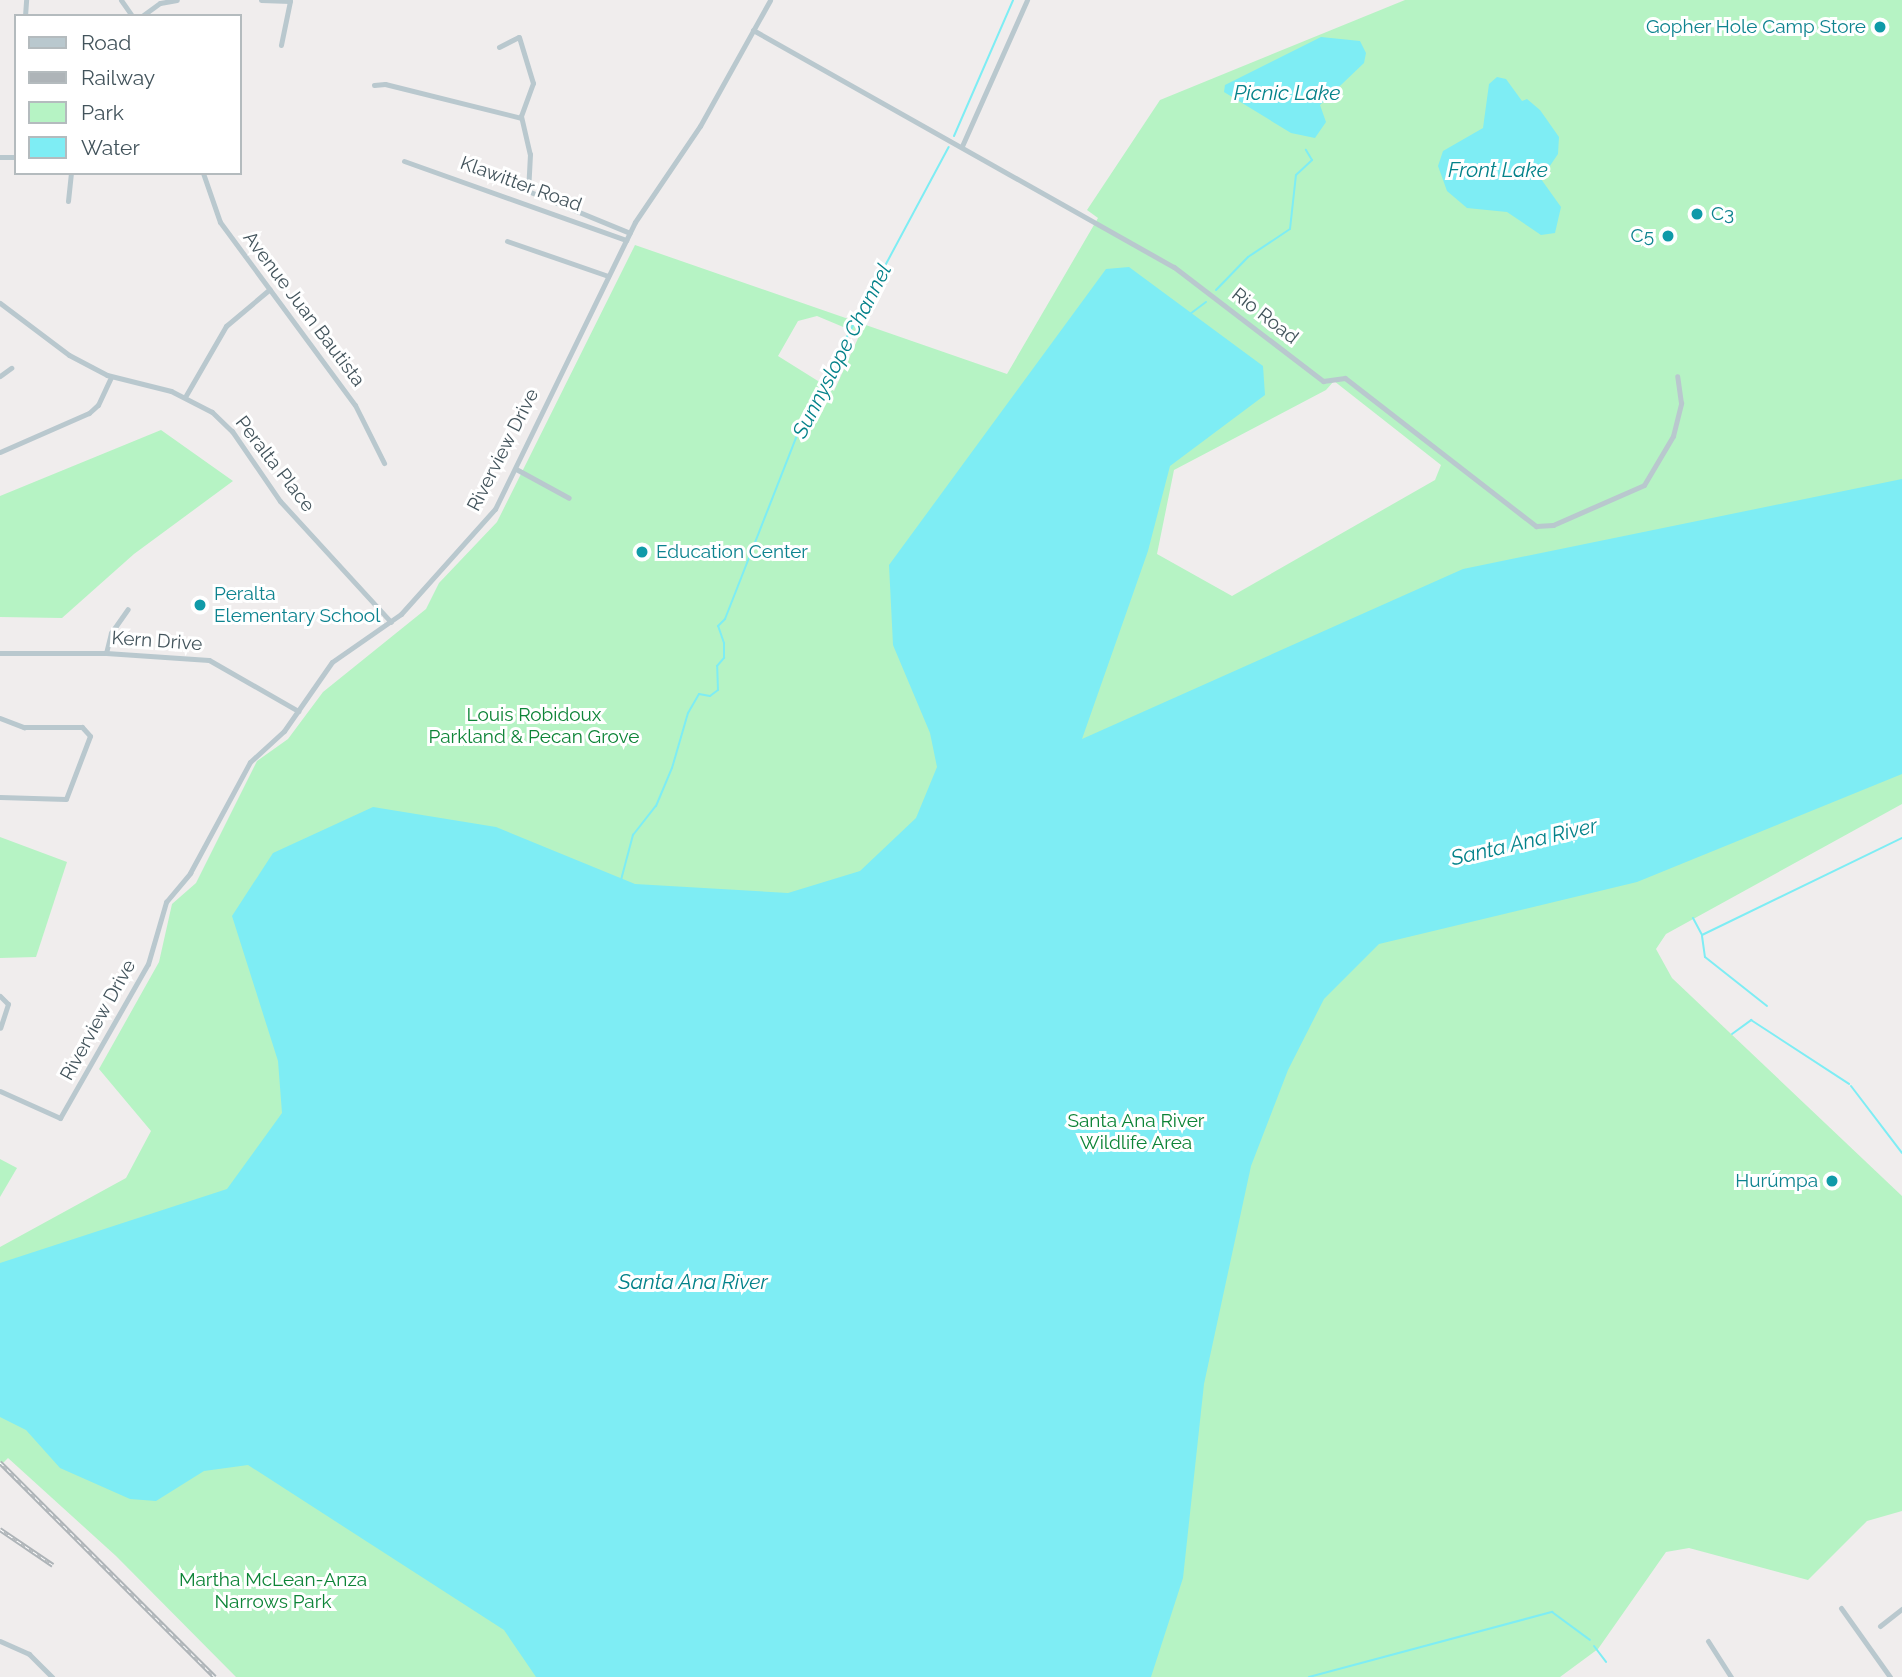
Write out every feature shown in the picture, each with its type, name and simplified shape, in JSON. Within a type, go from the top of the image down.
[{"type":"street","points":[[145,14],[160,3],[177,0]]},
{"type":"street","points":[[261,0],[290,1],[281,45]]},
{"type":"street","name":"Riverview Drive","points":[[0,1091],[60,1118],[148,964],[166,902],[190,873],[250,762],[298,711],[342,653],[391,622],[485,522],[516,469],[626,240],[700,126],[770,0]]},
{"type":"street","points":[[959,144],[1027,0]]},
{"type":"street","name":"Rio Road","points":[[752,30],[1174,267],[1323,381],[1345,378],[1536,526],[1553,526],[1644,485],[1673,436],[1681,403],[1677,376]]},
{"type":"street","points":[[499,47],[512,37],[520,40],[533,83],[521,118],[531,194],[528,202]]},
{"type":"street","points":[[374,85],[385,84],[521,118]]},
{"type":"street","name":"Klawitter Road","points":[[404,161],[528,202],[626,240]]},
{"type":"street","points":[[68,201],[71,175]]},
{"type":"street","name":"Avenue Juan Bautista","points":[[203,175],[220,222],[355,405],[384,463]]},
{"type":"street","points":[[531,194],[630,233]]},
{"type":"street","points":[[507,241],[608,276]]},
{"type":"street","points":[[185,397],[226,326],[270,289]]},
{"type":"street","name":"Peralta Place","points":[[0,303],[69,355],[111,377],[185,397],[212,412],[232,431],[280,501],[391,622]]},
{"type":"street","points":[[0,376],[11,368]]},
{"type":"street","points":[[0,452],[89,413],[98,405],[111,377]]},
{"type":"street","points":[[516,469],[569,498]]},
{"type":"street","points":[[106,653],[111,633],[128,609]]},
{"type":"street","name":"Kern Drive","points":[[0,653],[106,653],[219,663],[298,711]]},
{"type":"street","points":[[0,718],[24,727],[88,731],[89,738],[66,799],[0,797]]},
{"type":"street","points":[[0,996],[8,1004],[0,1028]]},
{"type":"street","points":[[1841,1608],[1890,1677]]},
{"type":"street","points":[[1880,1626],[1902,1609]]},
{"type":"street","points":[[0,1641],[29,1654],[52,1677]]},
{"type":"street","points":[[1708,1641],[1728,1676]]},
{"type":"green space","name":"Santa Ana River Wildlife Area","points":[[1405,0],[1902,0],[1902,804],[1666,934],[1656,949],[1672,978],[1902,1196],[1902,1511],[1867,1521],[1808,1580],[1689,1548],[1666,1552],[1598,1649],[1560,1677],[236,1677],[116,1556],[8,1458],[0,1466],[0,1247],[126,1178],[151,1131],[99,1069],[159,962],[172,904],[196,883],[257,761],[288,739],[323,692],[426,609],[439,583],[497,522],[635,245],[1007,374],[1098,218],[1087,210],[1160,100]],"holes":[[[817,316],[860,334],[834,391],[778,356],[798,321]],[[1334,381],[1441,465],[1435,480],[1232,596],[1157,554],[1174,470],[1326,390]]]},
{"type":"green space","points":[[161,430],[233,481],[134,554],[62,618],[0,617],[0,496]]},
{"type":"green space","points":[[0,837],[67,862],[36,957],[0,958]]},
{"type":"green space","points":[[0,1159],[17,1168],[0,1197]]},
{"type":"water","name":"Picnic Lake","points":[[1321,37],[1360,41],[1366,53],[1364,63],[1320,105],[1326,122],[1315,138],[1291,133],[1224,92],[1225,85]]},
{"type":"water","name":"Front Lake","points":[[1497,77],[1506,79],[1522,101],[1527,99],[1540,110],[1559,137],[1558,154],[1541,179],[1561,207],[1555,233],[1541,235],[1507,212],[1467,208],[1447,191],[1438,166],[1443,151],[1483,128],[1489,84]]},
{"type":"water","name":"Santa Ana River","points":[[1129,267],[1263,366],[1265,395],[1170,466],[1148,551],[1082,739],[1463,569],[1902,479],[1902,774],[1637,882],[1379,944],[1324,999],[1288,1070],[1251,1166],[1204,1384],[1183,1578],[1151,1677],[536,1677],[504,1630],[248,1465],[204,1471],[156,1501],[130,1499],[60,1468],[26,1430],[0,1417],[0,1263],[227,1189],[282,1113],[278,1061],[232,916],[273,853],[373,807],[496,827],[635,884],[788,893],[860,871],[916,818],[937,767],[930,733],[893,645],[889,565],[1106,269]]},
{"type":"waterway","name":"Sunnyslope Channel","points":[[954,136],[1013,0]]},
{"type":"waterway","name":"Sunnyslope Channel","points":[[621,880],[633,835],[656,806],[672,768],[688,713],[699,694],[710,696],[718,690],[717,666],[724,658],[724,643],[718,626],[725,619],[805,415],[949,147]]},
{"type":"waterway","points":[[1216,290],[1248,257],[1290,229],[1296,175],[1312,160],[1306,150]]},
{"type":"waterway","points":[[1190,314],[1206,302]]},
{"type":"waterway","points":[[1693,918],[1702,935],[1902,838]]},
{"type":"waterway","points":[[1702,936],[1705,957],[1767,1006]]},
{"type":"waterway","points":[[1732,1034],[1751,1020],[1849,1084]]},
{"type":"waterway","points":[[1851,1086],[1902,1153]]},
{"type":"waterway","points":[[1309,1677],[1552,1612],[1590,1640]]},
{"type":"waterway","points":[[1594,1646],[1606,1662]]},
{"type":"railway","points":[[0,1462],[215,1677]]},
{"type":"railway","points":[[0,1529],[53,1565]]},
{"type":"place","name":"Gopher Hole Camp Store","points":[[1880,27]]},
{"type":"place","name":"C3","points":[[1697,214]]},
{"type":"place","name":"C5","points":[[1668,236]]},
{"type":"place","name":"Education Center","points":[[642,552]]},
{"type":"place","name":"Peralta Elementary School","points":[[200,605]]},
{"type":"place","name":"Hurúmpa","points":[[1832,1181]]},
{"type":"park label","name":"Louis Robidoux Parkland & Pecan Grove","points":[[534,726]]},
{"type":"park label","name":"Martha McLean-Anza Narrows Park","points":[[273,1591]]}]
